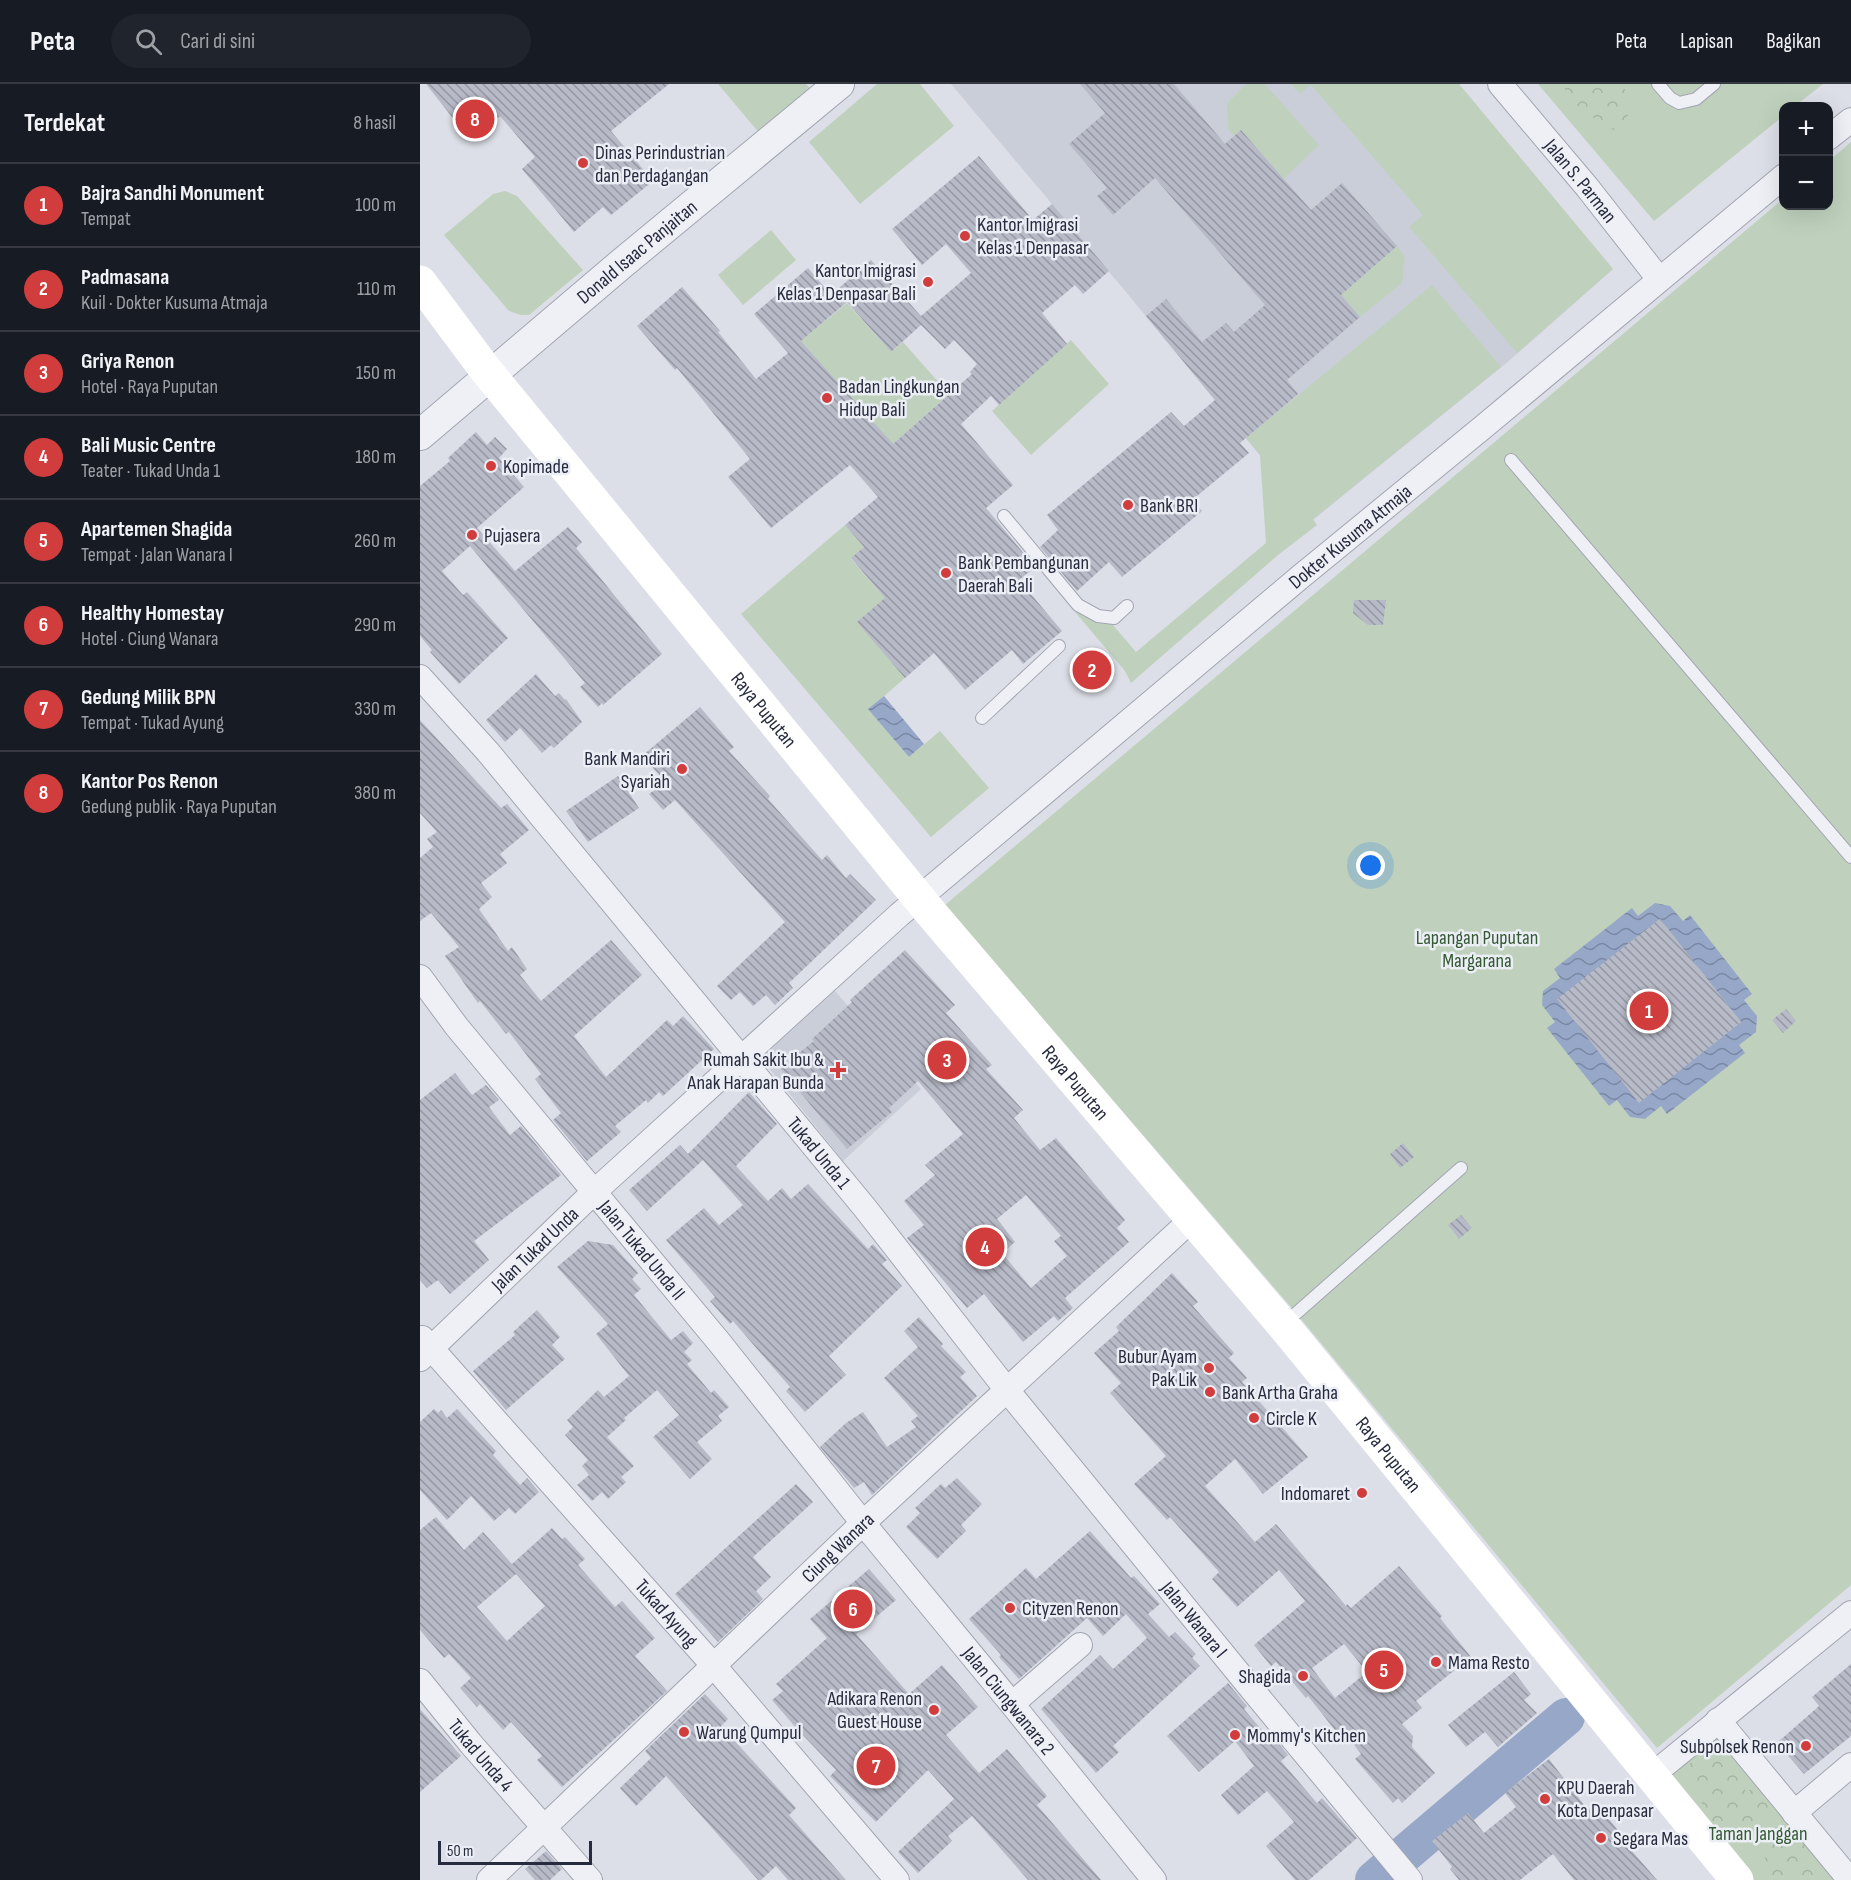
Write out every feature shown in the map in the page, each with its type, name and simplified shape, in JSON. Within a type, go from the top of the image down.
[{"type":"main road","name":"Raya Puputan","points":[[420,282],[491,376],[919,899],[1283,1325],[1737,1880]]},
{"type":"street","name":"Donald Isaac Panjaitan","points":[[420,435],[620,265],[839,84]]},
{"type":"street","name":"Jalan S. Parman","points":[[1500,84],[1587,187],[1659,279]]},
{"type":"street","points":[[1833,134],[1851,120]]},
{"type":"street","name":"Dokter Kusuma Atmaja","points":[[919,899],[1239,627],[1474,435],[1779,180]]},
{"type":"street","name":"Tukad Unda 1","points":[[420,676],[488,752],[865,1208],[1007,1390]]},
{"type":"street","name":"Jalan Tukad Unda","points":[[424,1348],[741,1058],[919,899]]},
{"type":"street","name":"Jalan Tukad Unda II","points":[[420,977],[457,1027],[719,1342],[863,1523]]},
{"type":"street","name":"Ciung Wanara","points":[[489,1880],[863,1523],[1191,1220]]},
{"type":"street","name":"Tukad Ayung","points":[[424,1348],[714,1666],[897,1880]]},
{"type":"street","name":"Jalan Wanara I","points":[[1007,1390],[1407,1876]]},
{"type":"street","name":"Jalan Ciungwanara 2","points":[[863,1523],[1154,1880]]},
{"type":"street","points":[[1651,1776],[1851,1613]]},
{"type":"street","points":[[1012,1704],[1080,1645]]},
{"type":"street","name":"Tukad Unda 4","points":[[420,1681],[471,1744],[590,1880]]},
{"type":"street","points":[[1718,1720],[1850,1880]]},
{"type":"street","points":[[1794,1812],[1851,1765]]},
{"type":"lane","points":[[1658,84],[1670,98],[1679,103],[1696,99],[1714,84]]},
{"type":"lane","points":[[1511,460],[1851,857]]},
{"type":"lane","points":[[1004,516],[1078,605],[1098,616],[1114,618],[1127,606]]},
{"type":"lane","points":[[982,718],[1059,646]]},
{"type":"lane","points":[[1283,1325],[1461,1168]]},
{"type":"shaded area","points":[[951,84],[1459,84],[1613,269],[1510,360],[1313,520]]},
{"type":"shaded area","name":"Rumah Sakit Ibu & Anak Harapan Bunda","points":[[835,991],[921,1089],[843,1161],[761,1058]]},
{"type":"green space","points":[[718,84],[806,84],[813,91],[761,135]]},
{"type":"green space","points":[[877,84],[920,84],[954,126],[860,204],[809,142]]},
{"type":"green space","points":[[1246,84],[1265,84],[1319,145],[1284,179],[1241,130],[1234,136],[1228,129],[1227,103]]},
{"type":"green space","points":[[1291,84],[1459,84],[1613,269],[1517,353],[1409,227],[1423,215],[1311,85],[1300,94]]},
{"type":"green space","points":[[1538,84],[1823,84],[1800,102],[1779,102],[1779,119],[1654,221]]},
{"type":"green space","points":[[1562,84],[1623,84],[1629,100],[1627,120],[1614,130],[1578,106]]},
{"type":"green space","name":"Lapangan Puputan Margarana","points":[[1851,142],[1851,1585],[1657,1748],[1296,1313],[945,905],[1779,202],[1779,210],[1833,210],[1833,158]]},
{"type":"green space","points":[[505,191],[517,196],[583,270],[529,315],[509,311],[444,235],[493,194]]},
{"type":"green space","points":[[771,230],[796,260],[743,305],[718,275]]},
{"type":"green space","points":[[1397,246],[1405,257],[1402,283],[1360,317],[1341,295]]},
{"type":"green space","points":[[1432,285],[1501,367],[1313,519],[1317,525],[1278,555],[1131,683],[1125,671],[1075,612],[1113,625],[1136,652],[1266,543],[1260,455],[1246,438]]},
{"type":"green space","points":[[847,303],[891,352],[903,342],[949,394],[891,446],[881,431],[801,341]]},
{"type":"green space","points":[[1071,340],[1109,384],[1031,455],[992,411]]},
{"type":"green space","points":[[845,525],[864,547],[851,559],[885,598],[905,678],[869,709],[909,757],[940,731],[989,788],[931,837],[741,614]]},
{"type":"green space","name":"Taman Janggan","points":[[1718,1722],[1848,1880],[1745,1880],[1657,1773]]},
{"type":"green space","points":[[1709,1739],[1723,1740],[1730,1751],[1731,1768],[1747,1793],[1755,1784],[1762,1789],[1776,1810],[1762,1830],[1741,1845],[1732,1841],[1725,1827],[1712,1821],[1688,1781],[1691,1757]]},
{"type":"green space","points":[[1795,1835],[1803,1838],[1837,1880],[1763,1880],[1762,1874],[1768,1866],[1763,1852],[1777,1840]]},
{"type":"water","points":[[884,696],[924,744],[909,757],[868,709]]},
{"type":"water","points":[[1655,903],[1670,906],[1683,921],[1690,915],[1752,994],[1744,1000],[1757,1016],[1756,1032],[1739,1045],[1745,1053],[1667,1114],[1661,1106],[1645,1119],[1630,1117],[1617,1100],[1609,1106],[1547,1028],[1555,1022],[1542,1005],[1543,991],[1560,978],[1554,969],[1632,908],[1638,916]],"holes":[[[1660,919],[1741,1022],[1639,1102],[1558,999]]]},
{"type":"building","name":"Dinas Perindustrian dan Perdagangan","points":[[426,84],[669,84],[611,131],[653,181],[611,215],[603,207],[574,232],[522,169],[535,157],[500,116],[470,140]]},
{"type":"building","points":[[1080,84],[1174,84],[1225,144],[1241,130],[1311,210],[1342,183],[1397,246],[1341,295],[1360,317],[1287,380],[1298,394],[1240,443],[1249,453],[1192,500],[1202,511],[1122,577],[1109,562],[1077,591],[1040,547],[1058,530],[1047,515],[1171,412],[1184,426],[1215,400],[1146,316],[1166,299],[1202,342],[1226,323],[1234,332],[1265,305],[1155,178],[1113,215],[1097,196],[1107,188],[1069,144],[1105,113]]},
{"type":"building","points":[[979,156],[1033,220],[1052,204],[1109,271],[1083,294],[1075,285],[1042,313],[1067,344],[999,405],[991,396],[961,424],[1013,485],[986,508],[1035,567],[1019,580],[1062,631],[1023,664],[1012,650],[965,690],[934,653],[905,678],[857,622],[885,598],[851,558],[864,547],[845,525],[878,497],[850,465],[771,528],[728,477],[750,459],[677,368],[675,370],[637,326],[682,287],[720,331],[718,332],[756,379],[788,353],[754,314],[808,268],[831,295],[871,260],[921,316],[971,273],[946,244],[922,265],[892,229]],"holes":[[[847,302],[891,352],[921,325],[945,349],[954,340],[977,364],[970,372],[972,374],[893,444],[801,341]]]},
{"type":"building","points":[[476,432],[487,445],[495,437],[507,449],[499,458],[524,487],[477,528],[515,571],[568,527],[582,542],[576,548],[662,654],[603,705],[602,703],[598,707],[580,687],[585,683],[470,546],[442,571],[463,595],[467,592],[508,638],[459,684],[430,652],[432,650],[420,636],[420,486],[450,461],[448,458]]},
{"type":"building","points":[[1354,600],[1386,600],[1383,625],[1368,625],[1353,613]]},
{"type":"building","points":[[536,674],[555,696],[559,693],[566,699],[582,722],[554,748],[551,745],[542,753],[520,728],[505,742],[486,720]]},
{"type":"building","points":[[700,707],[734,747],[729,751],[770,796],[768,799],[822,860],[827,855],[846,878],[850,874],[876,900],[789,983],[793,988],[775,1005],[766,995],[753,1006],[740,992],[731,1000],[717,986],[785,922],[675,800],[663,810],[649,794],[666,782],[642,756]]},
{"type":"building","points":[[420,720],[501,808],[507,804],[529,830],[500,854],[507,863],[481,883],[492,897],[479,909],[508,951],[512,947],[527,969],[520,975],[541,1001],[611,940],[642,975],[574,1036],[606,1077],[667,1020],[673,1026],[683,1016],[714,1049],[663,1096],[659,1092],[648,1103],[646,1100],[615,1126],[621,1132],[587,1161],[553,1120],[561,1113],[535,1079],[541,1074],[509,1032],[506,1034],[480,1001],[478,1003],[445,956],[459,947],[431,913],[420,921],[420,858],[433,847],[427,839],[437,832],[420,813]]},
{"type":"building","points":[[618,776],[639,808],[588,842],[566,811]]},
{"type":"building","points":[[1660,919],[1741,1022],[1639,1103],[1557,999]]},
{"type":"building","points":[[905,950],[955,1005],[946,1013],[992,1065],[986,1069],[1023,1110],[1014,1118],[1040,1150],[1056,1138],[1125,1220],[1117,1228],[1129,1242],[1065,1298],[1073,1308],[1058,1321],[1054,1316],[1023,1342],[984,1294],[967,1308],[907,1238],[924,1225],[904,1201],[935,1175],[925,1165],[963,1134],[918,1081],[889,1108],[892,1112],[847,1149],[780,1068],[814,1041],[812,1039],[852,1002],[850,1000]],"holes":[[[1026,1195],[1061,1236],[1054,1241],[1067,1256],[1031,1288],[1002,1253],[1015,1242],[997,1219]]]},
{"type":"building","points":[[1786,1009],[1796,1021],[1783,1033],[1772,1020]]},
{"type":"building","points":[[455,1073],[472,1095],[486,1085],[499,1100],[489,1107],[510,1135],[521,1126],[561,1175],[474,1241],[489,1260],[450,1294],[438,1280],[427,1288],[420,1280],[420,1100]]},
{"type":"building","points":[[749,1092],[777,1124],[736,1166],[768,1201],[782,1188],[791,1199],[808,1184],[868,1249],[873,1244],[887,1260],[882,1264],[902,1286],[829,1356],[846,1375],[805,1412],[786,1391],[790,1387],[733,1321],[730,1324],[710,1301],[715,1297],[666,1240],[704,1208],[719,1225],[743,1205],[703,1160],[647,1211],[629,1190],[680,1145],[688,1154]]},
{"type":"building","points":[[1403,1143],[1414,1157],[1400,1168],[1390,1154]]},
{"type":"building","points":[[1461,1215],[1472,1228],[1459,1239],[1448,1225]]},
{"type":"building","points":[[588,1241],[613,1245],[638,1273],[632,1279],[641,1289],[634,1295],[671,1340],[683,1331],[693,1343],[684,1352],[692,1360],[687,1364],[711,1393],[714,1390],[729,1407],[718,1416],[722,1421],[697,1442],[712,1459],[690,1479],[653,1437],[679,1415],[657,1390],[624,1418],[626,1420],[607,1437],[634,1466],[621,1477],[626,1482],[608,1499],[602,1492],[592,1501],[577,1485],[589,1475],[582,1466],[588,1460],[565,1435],[573,1427],[567,1420],[598,1390],[604,1397],[629,1376],[596,1334],[608,1324],[557,1267]]},
{"type":"building","points":[[1172,1273],[1198,1302],[1193,1306],[1234,1353],[1229,1358],[1247,1378],[1242,1382],[1308,1457],[1263,1494],[1235,1459],[1205,1486],[1255,1542],[1276,1524],[1346,1606],[1347,1604],[1351,1608],[1399,1566],[1442,1616],[1440,1618],[1471,1657],[1416,1701],[1422,1708],[1402,1724],[1413,1736],[1412,1747],[1435,1773],[1402,1803],[1398,1798],[1393,1803],[1355,1759],[1361,1754],[1343,1730],[1338,1734],[1308,1696],[1306,1698],[1276,1662],[1271,1666],[1254,1645],[1305,1601],[1279,1570],[1237,1607],[1212,1579],[1219,1572],[1170,1517],[1167,1520],[1134,1484],[1166,1456],[1110,1393],[1121,1383],[1094,1353],[1119,1331],[1116,1327]],"holes":[[[1344,1644],[1367,1672],[1335,1698],[1312,1668]]]},
{"type":"building","points":[[537,1310],[560,1337],[552,1345],[565,1359],[506,1410],[473,1371],[515,1335],[513,1332]]},
{"type":"building","points":[[919,1317],[943,1344],[941,1346],[966,1372],[960,1377],[977,1396],[872,1495],[864,1482],[854,1488],[820,1447],[846,1423],[863,1412],[887,1447],[916,1427],[911,1421],[918,1416],[884,1378],[918,1347],[904,1331]]},
{"type":"building","points":[[434,1409],[438,1413],[441,1410],[447,1418],[457,1409],[496,1451],[493,1455],[520,1485],[527,1478],[539,1492],[515,1514],[509,1508],[494,1521],[471,1496],[447,1520],[420,1490],[420,1422]]},
{"type":"building","points":[[957,1478],[982,1504],[961,1525],[966,1531],[937,1559],[906,1527],[920,1513],[915,1508],[941,1484],[945,1488]]},
{"type":"building","points":[[796,1484],[813,1502],[753,1557],[771,1577],[756,1591],[763,1599],[718,1642],[675,1594]]},
{"type":"building","points":[[436,1517],[464,1550],[483,1532],[512,1564],[552,1528],[562,1539],[565,1537],[585,1559],[578,1565],[615,1607],[622,1601],[655,1638],[635,1656],[667,1691],[562,1787],[537,1760],[542,1756],[511,1722],[503,1730],[480,1704],[477,1707],[460,1688],[471,1678],[449,1654],[444,1658],[420,1630],[420,1530]],"holes":[[[516,1574],[545,1606],[507,1641],[477,1607]]]},
{"type":"building","points":[[1090,1531],[1131,1578],[1134,1576],[1160,1604],[1148,1614],[1169,1637],[1175,1632],[1196,1654],[1192,1658],[1200,1666],[1113,1746],[1119,1752],[1096,1773],[1041,1709],[1100,1655],[1113,1669],[1147,1638],[1126,1614],[1103,1636],[1087,1618],[1019,1679],[969,1619],[1026,1568],[1036,1579]]},
{"type":"building","points":[[869,1569],[896,1600],[856,1634],[909,1694],[942,1665],[978,1707],[946,1735],[979,1773],[1007,1749],[1047,1796],[1037,1805],[1101,1880],[1028,1880],[972,1816],[948,1836],[952,1841],[918,1873],[898,1852],[954,1799],[928,1770],[876,1822],[830,1776],[836,1770],[772,1700],[783,1691],[776,1684],[827,1638],[810,1619]]},
{"type":"building","points":[[1851,1664],[1851,1736],[1804,1774],[1777,1743],[1819,1706],[1812,1697]]},
{"type":"building","points":[[1514,1672],[1531,1694],[1524,1700],[1537,1713],[1498,1747],[1485,1732],[1466,1747],[1448,1725]]},
{"type":"building","points":[[1228,1683],[1247,1706],[1244,1709],[1267,1736],[1270,1733],[1288,1755],[1281,1761],[1317,1803],[1322,1798],[1357,1838],[1309,1880],[1295,1880],[1266,1846],[1294,1822],[1267,1791],[1238,1815],[1221,1795],[1254,1766],[1235,1741],[1199,1772],[1167,1736]]},
{"type":"building","points":[[705,1694],[728,1719],[721,1726],[796,1808],[789,1815],[846,1880],[788,1880],[776,1866],[761,1880],[758,1880],[666,1776],[636,1806],[620,1788],[651,1758],[645,1751]]},
{"type":"building","points":[[420,1709],[461,1756],[420,1792]]},
{"type":"building","points":[[1549,1759],[1588,1810],[1596,1803],[1657,1880],[1574,1880],[1553,1854],[1520,1880],[1459,1880],[1432,1841],[1468,1813],[1484,1833],[1516,1807],[1505,1793]]},
{"type":"building","points":[[546,1851],[562,1869],[550,1880],[535,1880],[525,1869]]},
{"type":"waterway","points":[[1374,1880],[1566,1717]]},
{"type":"place","name":"Kantor Pos Renon","points":[[475,119]]},
{"type":"place","name":"Dinas Perindustrian dan Perdagangan","points":[[583,163]]},
{"type":"place","name":"Kantor Imigrasi Kelas 1 Denpasar","points":[[965,236]]},
{"type":"place","name":"Kantor Imigrasi Kelas 1 Denpasar Bali","points":[[928,282]]},
{"type":"place","name":"Badan Lingkungan Hidup Bali","points":[[827,398]]},
{"type":"place","name":"Kopimade","points":[[491,466]]},
{"type":"place","name":"Bank BRI","points":[[1128,505]]},
{"type":"place","name":"Pujasera","points":[[472,535]]},
{"type":"place","name":"Bank Pembangunan Daerah Bali","points":[[946,573]]},
{"type":"place","name":"Padmasana","points":[[1092,670]]},
{"type":"place","name":"Bank Mandiri Syariah","points":[[682,769]]},
{"type":"place","name":"Bajra Sandhi Monument","points":[[1649,1011]]},
{"type":"place","name":"Griya Renon","points":[[947,1060]]},
{"type":"place","name":"Rumah Sakit Ibu & Anak Harapan Bunda","points":[[838,1070]]},
{"type":"place","name":"Bali Music Centre","points":[[985,1247]]},
{"type":"place","name":"Bubur Ayam Pak Lik","points":[[1209,1368]]},
{"type":"place","name":"Bank Artha Graha","points":[[1210,1392]]},
{"type":"place","name":"Circle K","points":[[1254,1418]]},
{"type":"place","name":"Indomaret","points":[[1362,1493]]},
{"type":"place","name":"Cityzen Renon","points":[[1010,1608]]},
{"type":"place","name":"Healthy Homestay","points":[[853,1609]]},
{"type":"place","name":"Mama Resto","points":[[1436,1662]]},
{"type":"place","name":"Apartemen Shagida","points":[[1384,1670]]},
{"type":"place","name":"Shagida","points":[[1303,1676]]},
{"type":"place","name":"Adikara Renon Guest House","points":[[934,1710]]},
{"type":"place","name":"Warung Qumpul","points":[[684,1732]]},
{"type":"place","name":"Mommy's Kitchen","points":[[1235,1735]]},
{"type":"place","name":"Subpolsek Renon","points":[[1806,1746]]},
{"type":"place","name":"Gedung Milik BPN","points":[[876,1766]]},
{"type":"place","name":"KPU Daerah Kota Denpasar","points":[[1545,1799]]},
{"type":"place","name":"Segara Mas","points":[[1601,1838]]}]
